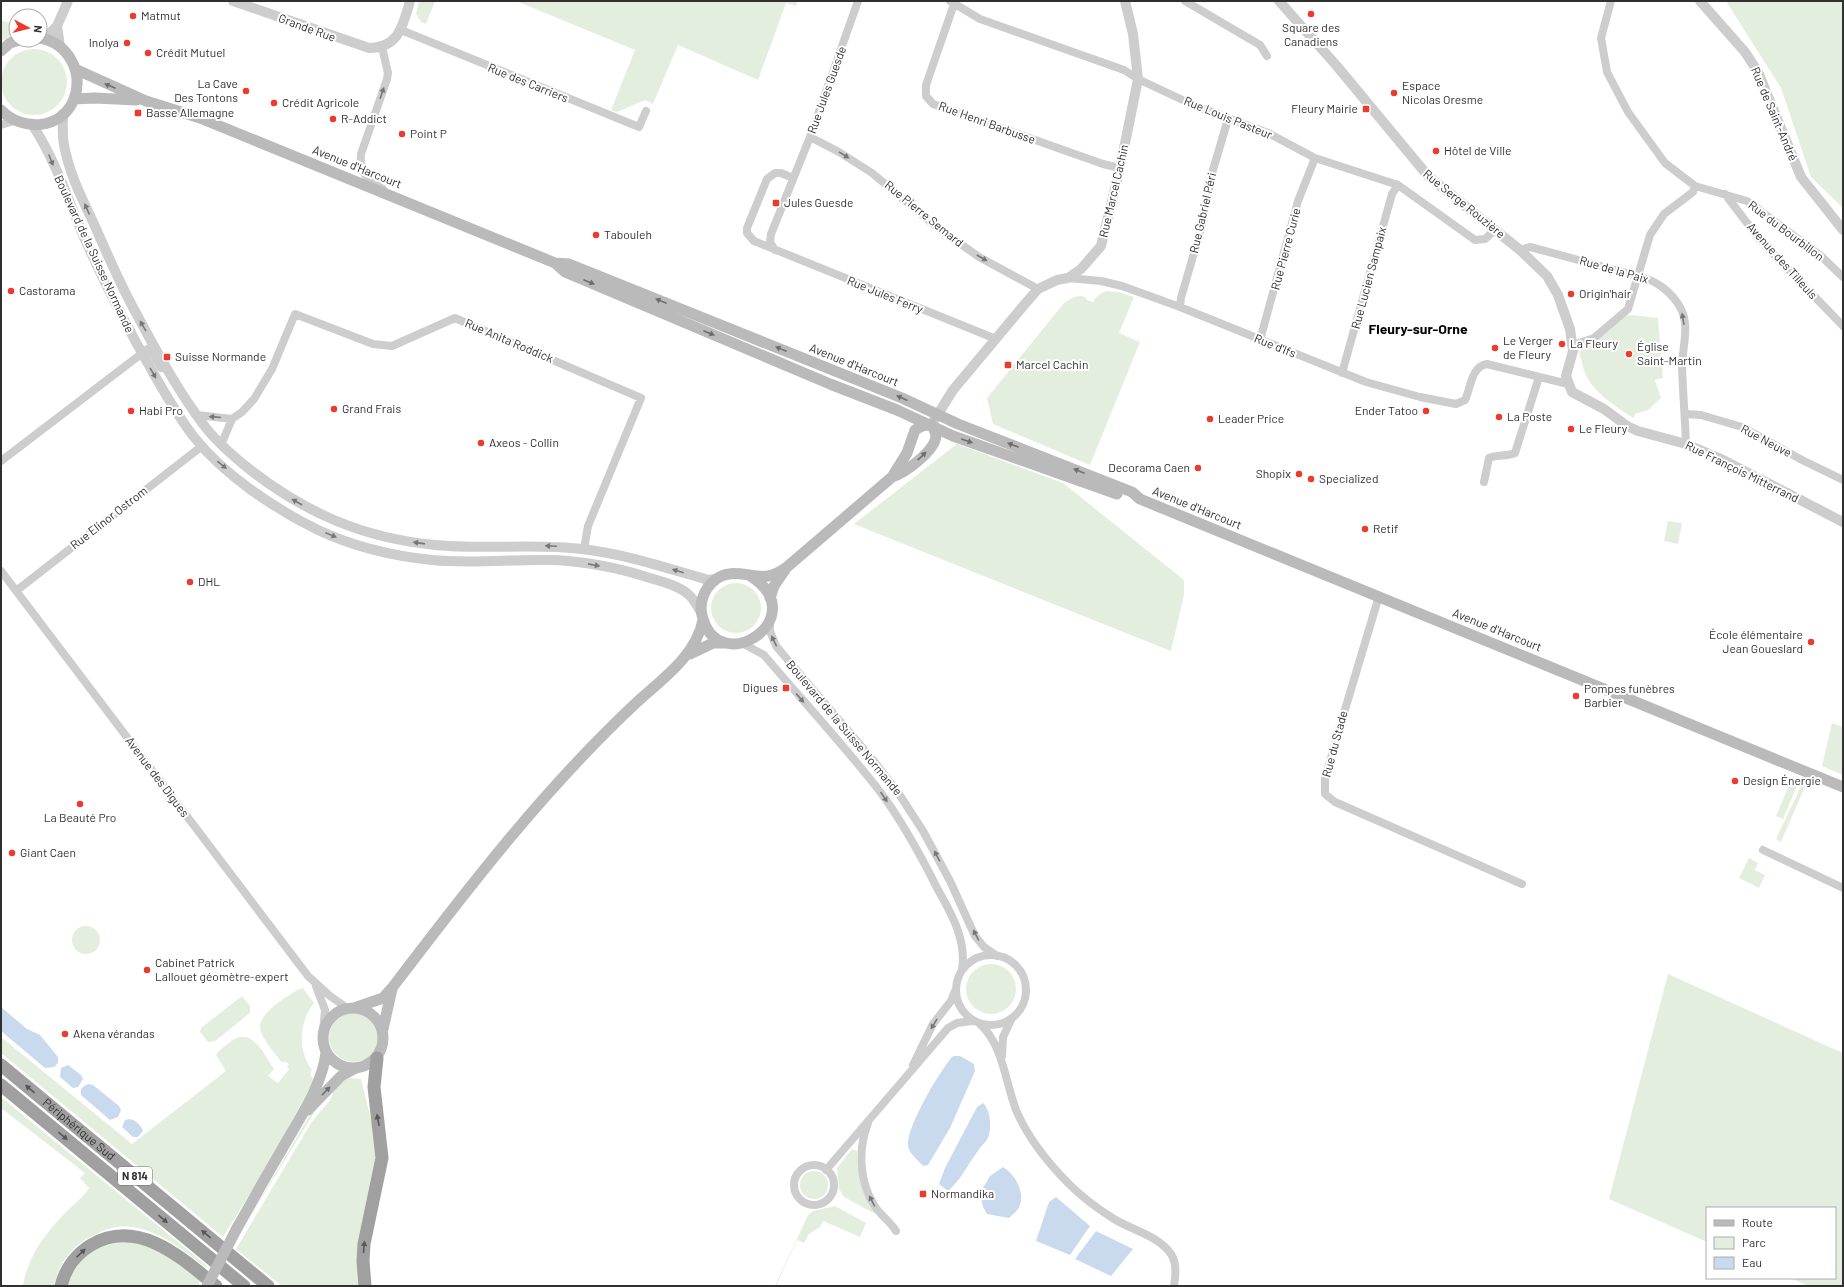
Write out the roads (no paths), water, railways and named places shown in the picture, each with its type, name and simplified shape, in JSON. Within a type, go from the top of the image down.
[{"type":"highway","points":[[365,1286],[362,1261],[364,1244],[382,1158],[374,1087],[377,1058]]},
{"type":"highway","name":"Périphérique Sud","points":[[1,1065],[268,1286]]},
{"type":"highway","name":"Périphérique Sud","points":[[1,1085],[244,1286]]},
{"type":"highway","points":[[61,1286],[70,1265],[84,1249],[104,1239],[125,1236],[145,1239],[166,1248],[216,1286]]},
{"type":"main road","points":[[1,110],[14,121],[32,126],[52,121],[69,108],[74,99],[77,88],[75,69],[71,59],[60,46],[48,41]]},
{"type":"main road","name":"Avenue d'Harcourt","points":[[75,69],[146,101],[200,118],[556,263],[570,264],[902,398],[934,420],[953,436],[1130,499],[1140,499],[1843,787]]},
{"type":"main road","name":"Avenue d'Harcourt","points":[[74,99],[95,98],[146,101]]},
{"type":"main road","name":"Avenue d'Harcourt","points":[[556,263],[565,272],[830,384],[934,420]]},
{"type":"main road","points":[[684,658],[697,639],[702,616],[704,593],[716,579],[734,573],[771,575],[787,567],[892,477],[907,453],[915,430],[934,420],[936,436],[934,443],[914,464],[898,476],[892,477]]},
{"type":"main road","points":[[770,598],[774,586],[787,567]]},
{"type":"main road","points":[[356,1068],[340,1065],[332,1060],[326,1052],[323,1042],[323,1032],[331,1016],[352,1007],[383,998],[457,903],[539,803],[617,720],[684,658],[698,649],[713,643],[742,643],[759,635],[770,620],[772,605],[765,588],[749,575]]},
{"type":"main road","points":[[702,616],[714,636],[728,643]]},
{"type":"main road","points":[[300,1119],[341,1076],[356,1068],[368,1064],[377,1058],[384,1041],[383,1029],[392,988]]},
{"type":"main road","points":[[352,1007],[373,1014],[379,1020],[383,1029]]},
{"type":"main road","points":[[207,1286],[237,1228],[300,1119],[318,1081],[326,1052]]},
{"type":"street","points":[[48,34],[57,26],[68,1]]},
{"type":"street","name":"Grande Rue","points":[[233,1],[359,46],[369,48],[382,47]]},
{"type":"street","points":[[393,196],[368,179],[362,171],[361,154],[388,73],[382,47],[389,43],[401,30],[410,1]]},
{"type":"street","name":"Rue Jules Guesde","points":[[775,250],[770,242],[771,234],[810,138],[858,1]]},
{"type":"street","name":"Rue Marcel Cachin","points":[[934,420],[957,385],[1038,290],[1057,280],[1068,278],[1081,269],[1101,246],[1120,168],[1138,79],[1133,34],[1125,1]]},
{"type":"street","points":[[1185,1],[1260,45],[1267,56]]},
{"type":"street","name":"Rue Serge Rouzière","points":[[1280,1],[1336,65],[1428,176],[1520,250],[1542,271],[1556,290],[1568,324],[1573,351]]},
{"type":"street","points":[[1484,482],[1489,458],[1497,455],[1508,456],[1515,453],[1539,377],[1568,384],[1566,376],[1573,351],[1579,343],[1594,338],[1628,309],[1650,235],[1664,214],[1693,192],[1695,186],[1665,163],[1628,112],[1607,72],[1600,38],[1611,1]]},
{"type":"street","name":"Rue de Saint-André","points":[[1700,1],[1745,52],[1758,72],[1801,178],[1843,230]]},
{"type":"street","name":"Rue Louis Pasteur","points":[[952,2],[980,19],[1124,70],[1138,79],[1228,119],[1248,124],[1268,133],[1315,158],[1398,185],[1475,240],[1485,239],[1495,230]]},
{"type":"street","name":"Rue Henri Barbusse","points":[[952,2],[926,85],[926,96],[933,104],[1103,164],[1120,168]]},
{"type":"street","points":[[57,26],[60,46]]},
{"type":"street","name":"Rue des Carriers","points":[[401,30],[639,127],[646,111]]},
{"type":"street","name":"Boulevard de la Suisse Normande","points":[[62,114],[64,145],[72,176],[125,293],[177,384],[197,415],[221,445],[267,483],[324,517],[354,529],[386,538],[458,547],[531,546],[584,549],[626,556],[708,580],[716,579]]},
{"type":"street","name":"Rue Gabriel Péri","points":[[1180,307],[1181,298],[1202,225],[1213,170],[1228,119]]},
{"type":"street","points":[[1,125],[14,121]]},
{"type":"street","name":"Boulevard de la Suisse Normande","points":[[32,126],[45,145],[98,269],[120,314],[175,411],[202,446],[223,466],[282,510],[319,530],[350,543],[382,552],[433,560],[491,562],[553,560],[620,570],[657,580],[684,591],[694,600],[702,616]]},
{"type":"street","name":"Rue Pierre Semard","points":[[810,138],[839,152],[872,173],[934,225],[974,253],[1038,290]]},
{"type":"street","name":"Rue Pierre Curie","points":[[1260,340],[1264,331],[1298,201],[1315,158]]},
{"type":"street","points":[[775,250],[754,241],[747,233],[747,228],[767,178],[771,175],[781,173],[793,178]]},
{"type":"street","name":"Rue Lucien Sampaix","points":[[1342,372],[1390,202],[1398,185]]},
{"type":"street","name":"Rue du Bourbillon","points":[[1695,186],[1747,201],[1821,256],[1843,277]]},
{"type":"street","name":"Avenue des Tilleuls","points":[[1725,194],[1760,240],[1843,326]]},
{"type":"street","name":"Rue de la Paix","points":[[1520,250],[1530,247],[1639,276],[1656,283],[1665,289],[1681,309],[1685,329],[1682,366],[1686,444]]},
{"type":"street","name":"Rue Jules Ferry","points":[[775,250],[996,339]]},
{"type":"street","name":"Rue d'Ifs","points":[[1068,278],[1101,281],[1122,286],[1180,307],[1366,382],[1420,397],[1456,404],[1465,400],[1472,384],[1475,370],[1479,365],[1487,364],[1539,377]]},
{"type":"street","name":"Rue Anita Roddick","points":[[221,445],[232,419],[242,412],[254,399],[272,368],[295,314],[374,344],[392,346],[455,318],[641,398],[588,526],[584,549]]},
{"type":"street","points":[[1,461],[149,348],[166,376],[177,384]]},
{"type":"street","name":"Rue François Mitterrand","points":[[1568,384],[1572,392],[1604,409],[1627,426],[1638,431],[1686,444],[1719,458],[1843,522]]},
{"type":"street","name":"Rue Neuve","points":[[1685,414],[1701,415],[1742,426],[1802,460],[1843,480]]},
{"type":"street","points":[[197,415],[232,419]]},
{"type":"street","name":"Rue Elinor Ostrom","points":[[16,591],[202,446]]},
{"type":"street","name":"Avenue des Digues","points":[[1,570],[315,983]]},
{"type":"street","name":"Rue du Stade","points":[[1379,596],[1340,723],[1325,779],[1325,794],[1335,802],[1522,884]]},
{"type":"street","name":"Boulevard de la Suisse Normande","points":[[770,620],[770,631],[776,646],[873,760],[899,794],[923,831],[950,881],[975,936],[984,948],[997,956]]},
{"type":"street","name":"Boulevard de la Suisse Normande","points":[[742,643],[764,655],[874,784],[892,809],[922,859],[958,931],[964,952],[962,970]]},
{"type":"street","points":[[1764,850],[1843,888]]},
{"type":"street","points":[[909,1073],[933,1024],[950,1001],[962,970],[980,956],[997,956],[1013,963],[1020,971],[1025,982],[1024,1002],[1012,1018],[1003,1038],[1002,1063]]},
{"type":"street","points":[[315,983],[352,1007]]},
{"type":"street","points":[[315,983],[325,1010],[323,1032]]},
{"type":"street","points":[[955,991],[962,1011],[989,1034],[1002,1063],[1010,1093],[1023,1125],[1048,1162],[1076,1191],[1103,1212],[1158,1241],[1168,1250],[1173,1258],[1176,1273],[1174,1286]]},
{"type":"street","points":[[826,1170],[872,1115],[952,1026],[961,1022],[1000,1024],[1012,1018]]},
{"type":"street","points":[[872,1115],[866,1129],[863,1142],[861,1161],[863,1176],[874,1204],[890,1221],[896,1231]]},
{"type":"street","points":[[815,1165],[826,1170],[831,1175],[834,1182],[833,1190],[828,1200],[814,1206],[800,1200],[796,1194],[794,1186],[795,1178],[800,1171],[815,1165]]},
{"type":"water","points":[[1,1007],[27,1029],[40,1035],[58,1057],[58,1063],[54,1067],[45,1068],[1,1031]]},
{"type":"water","points":[[953,1056],[960,1056],[974,1064],[975,1071],[950,1128],[928,1165],[923,1166],[908,1147],[912,1127],[917,1114],[932,1086]]},
{"type":"water","points":[[68,1065],[81,1075],[83,1079],[78,1087],[73,1088],[60,1077],[61,1068]]},
{"type":"water","points":[[89,1084],[93,1085],[119,1106],[121,1110],[118,1117],[110,1120],[81,1095],[82,1088]]},
{"type":"water","points":[[983,1103],[988,1110],[990,1118],[990,1127],[987,1140],[976,1153],[961,1176],[948,1191],[939,1184],[945,1168],[977,1107]]},
{"type":"water","points":[[129,1119],[136,1121],[143,1131],[138,1137],[133,1137],[122,1127],[125,1120]]},
{"type":"water","points":[[1003,1167],[1012,1174],[1015,1179],[1021,1197],[1018,1209],[1009,1218],[987,1214],[983,1207],[980,1193],[990,1176]]},
{"type":"water","points":[[1056,1197],[1090,1226],[1070,1255],[1036,1241],[1049,1202]]},
{"type":"water","points":[[1096,1231],[1133,1249],[1111,1276],[1075,1259]]},
{"type":"place","name":"Square des Canadiens","points":[[1311,14]]},
{"type":"place","name":"Matmut","points":[[133,16]]},
{"type":"place","name":"Inolya","points":[[127,43]]},
{"type":"place","name":"Crédit Mutuel","points":[[148,53]]},
{"type":"place","name":"La Cave Des Tontons","points":[[246,91]]},
{"type":"place","name":"Espace Nicolas Oresme","points":[[1394,93]]},
{"type":"place","name":"Crédit Agricole","points":[[274,103]]},
{"type":"place","name":"Fleury Mairie","points":[[1366,109]]},
{"type":"place","name":"Basse Allemagne","points":[[138,113]]},
{"type":"place","name":"R-Addict","points":[[333,119]]},
{"type":"place","name":"Point P","points":[[402,134]]},
{"type":"place","name":"Hôtel de Ville","points":[[1436,151]]},
{"type":"place","name":"Jules Guesde","points":[[776,203]]},
{"type":"place","name":"Tabouleh","points":[[596,235]]},
{"type":"place","name":"Castorama","points":[[11,291]]},
{"type":"place","name":"Origin'hair","points":[[1571,294]]},
{"type":"place","name":"La Fleury","points":[[1562,344]]},
{"type":"place","name":"Le Verger de Fleury","points":[[1495,348]]},
{"type":"place","name":"Église Saint-Martin","points":[[1629,354]]},
{"type":"place","name":"Suisse Normande","points":[[167,357]]},
{"type":"place","name":"Marcel Cachin","points":[[1008,365]]},
{"type":"place","name":"Grand Frais","points":[[334,409]]},
{"type":"place","name":"Habi Pro","points":[[131,411]]},
{"type":"place","name":"Ender Tatoo","points":[[1426,411]]},
{"type":"place","name":"La Poste","points":[[1499,417]]},
{"type":"place","name":"Leader Price","points":[[1210,419]]},
{"type":"place","name":"Le Fleury","points":[[1571,429]]},
{"type":"place","name":"Axeos - Collin","points":[[481,443]]},
{"type":"place","name":"Decorama Caen","points":[[1198,468]]},
{"type":"place","name":"Shopix","points":[[1299,474]]},
{"type":"place","name":"Specialized","points":[[1311,479]]},
{"type":"place","name":"Retif","points":[[1365,529]]},
{"type":"place","name":"DHL","points":[[190,582]]},
{"type":"place","name":"École élémentaire Jean Goueslard","points":[[1811,642]]},
{"type":"place","name":"Digues","points":[[786,688]]},
{"type":"place","name":"Pompes funèbres Barbier","points":[[1576,696]]},
{"type":"place","name":"Design Énergie","points":[[1735,781]]},
{"type":"place","name":"La Beauté Pro","points":[[80,804]]},
{"type":"place","name":"Giant Caen","points":[[12,853]]},
{"type":"place","name":"Cabinet Patrick Lallouet géomètre-expert","points":[[147,970]]},
{"type":"place","name":"Akena vérandas","points":[[65,1034]]},
{"type":"place","name":"Normandika","points":[[923,1194]]},
{"type":"district","name":"Fleury-sur-Orne","points":[[1418,329]]}]
